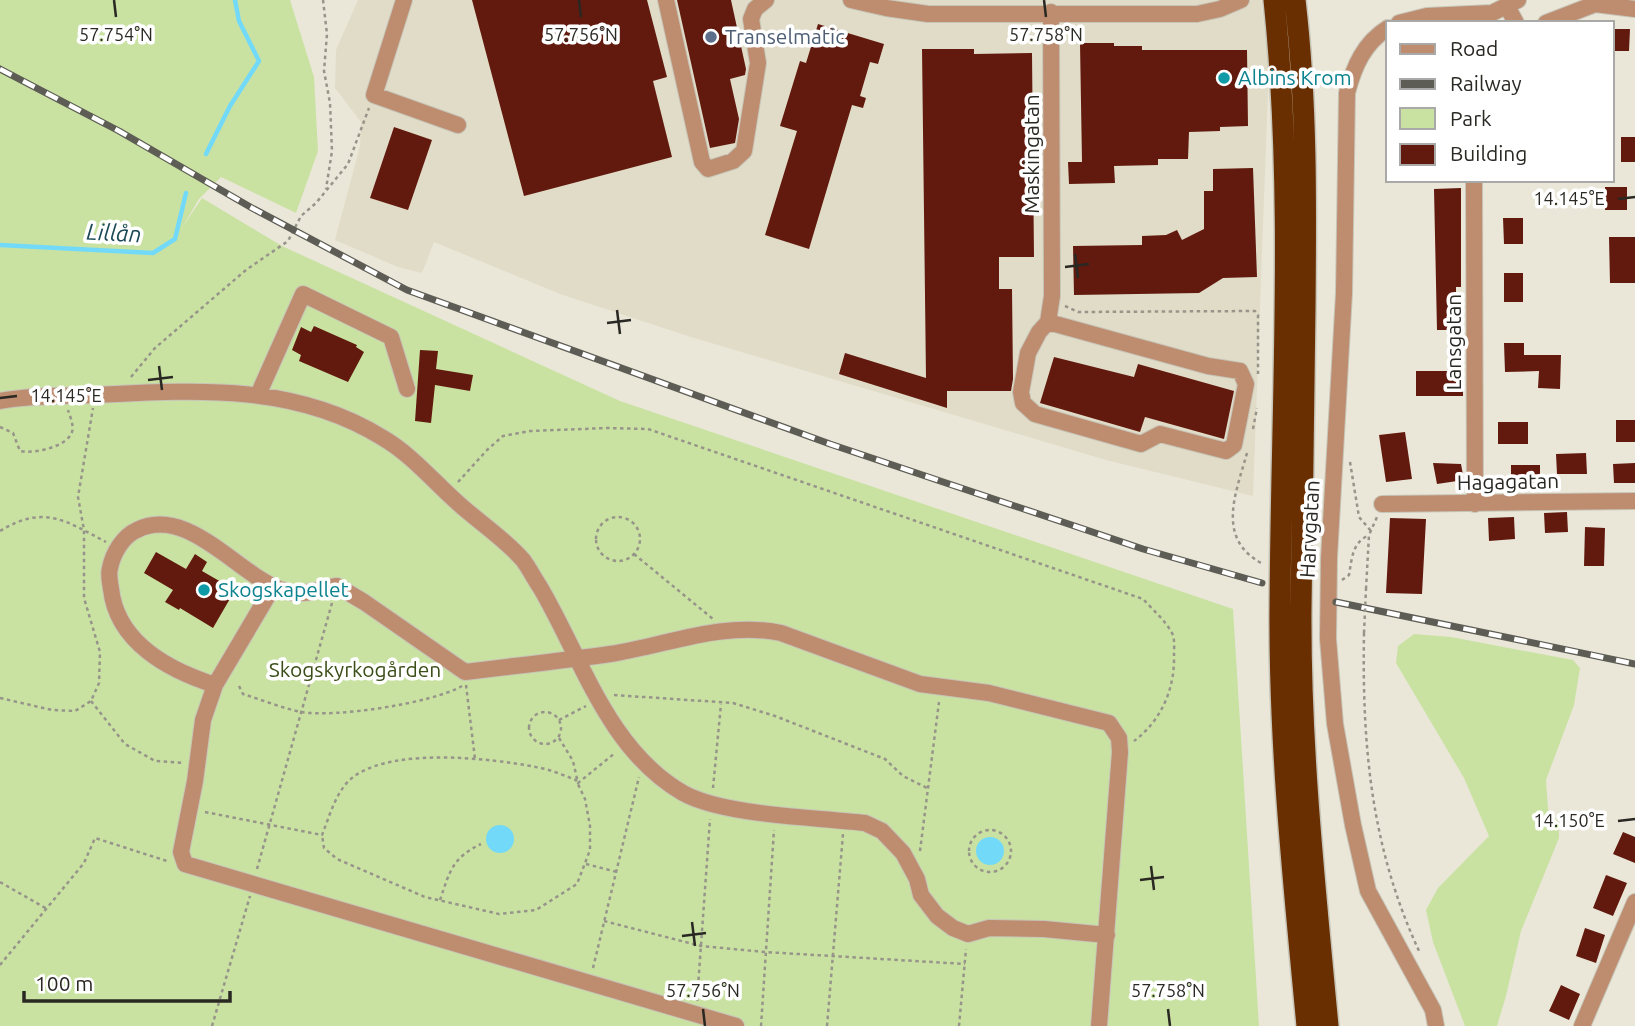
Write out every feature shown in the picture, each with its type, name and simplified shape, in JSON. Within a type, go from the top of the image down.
[{"type":"highway","points":[[1274,0],[1283,106],[1285,186],[1280,611],[1283,717],[1292,870],[1307,1026]]},
{"type":"highway","points":[[1295,0],[1302,71],[1305,188],[1301,612],[1303,711],[1307,790],[1328,1026]]},
{"type":"street","points":[[404,0],[374,95],[458,125]]},
{"type":"street","points":[[666,0],[702,162],[708,169],[733,161],[744,151],[758,63],[751,19],[755,9],[766,0]]},
{"type":"street","points":[[851,0],[928,14],[1197,14],[1220,9],[1241,0]]},
{"type":"street","points":[[1407,21],[1427,16],[1474,19],[1512,3],[1516,21]]},
{"type":"street","points":[[1551,21],[1595,4],[1635,9]]},
{"type":"street","name":"Maskingatan","points":[[1048,321],[1052,296],[1051,12]]},
{"type":"street","name":"Harvgatan","points":[[1386,29],[1374,37],[1362,53],[1352,73],[1348,93],[1343,293],[1329,558],[1328,639],[1335,724],[1368,891],[1433,1010],[1436,1026]]},
{"type":"street","name":"Lansgatan","points":[[1475,182],[1475,504]]},
{"type":"street","points":[[258,395],[303,294],[391,337],[407,388]]},
{"type":"street","points":[[1048,321],[1208,366],[1240,371],[1246,384],[1234,445],[1226,451],[1160,434],[1141,444],[1035,414],[1023,403],[1021,392],[1028,353],[1048,321]]},
{"type":"street","points":[[0,401],[179,390],[258,395],[287,398],[325,411],[384,438],[407,455],[523,560],[541,589],[598,700],[643,761],[662,779],[685,794],[744,811],[865,823],[882,831],[903,853],[917,879],[921,895],[937,916],[953,928],[968,934],[989,928],[1107,934]]},
{"type":"street","name":"Hagagatan","points":[[1382,504],[1635,501]]},
{"type":"street","points":[[215,685],[189,677],[141,647],[124,628],[112,604],[109,575],[111,561],[129,534],[139,528],[174,527],[200,538],[273,587],[288,592],[306,594],[337,586],[365,602],[465,672],[612,654],[726,630],[760,628],[781,633],[920,684],[989,693],[1109,723],[1119,737],[1120,751],[1100,1026]]},
{"type":"street","points":[[273,587],[215,685],[203,720],[181,852],[182,860],[190,867],[736,1026]]},
{"type":"street","points":[[1582,1026],[1635,902]]},
{"type":"path","points":[[323,0],[327,34],[324,71],[330,103],[332,151],[326,189]]},
{"type":"path","points":[[0,698],[52,710],[75,710],[91,701],[99,683],[100,652],[85,598],[84,530],[78,497],[103,394],[122,387],[164,340],[246,270],[288,241],[301,216],[348,164],[374,95]]},
{"type":"path","points":[[1052,296],[1078,312],[1255,310],[1258,315],[1258,377]]},
{"type":"path","points":[[0,427],[13,433],[20,451],[27,453],[66,441],[72,433],[73,423],[65,396]]},
{"type":"path","points":[[1252,436],[1258,402]]},
{"type":"path","points":[[448,494],[503,436],[530,431],[648,429],[1143,599],[1162,619],[1173,636],[1172,686],[1162,709],[1145,732],[1120,751]]},
{"type":"path","points":[[1249,447],[1234,499],[1232,523],[1241,545],[1250,557],[1263,564]]},
{"type":"path","points":[[1382,504],[1369,535],[1364,633],[1365,743],[1373,807],[1399,904],[1420,952]]},
{"type":"path","points":[[0,531],[29,519],[50,516],[72,523],[118,548]]},
{"type":"path","points":[[619,517],[631,521],[639,530],[640,543],[634,554],[624,561],[611,560],[600,553],[596,541],[598,529],[606,520],[619,517]]},
{"type":"path","points":[[1337,580],[1349,575],[1354,548],[1359,540],[1369,535]]},
{"type":"path","points":[[634,554],[726,630]]},
{"type":"path","points":[[212,1026],[337,586]]},
{"type":"path","points":[[239,686],[243,694],[302,712],[347,712],[402,704],[454,691],[466,683],[475,760]]},
{"type":"path","points":[[917,879],[942,687]]},
{"type":"path","points":[[559,720],[611,695],[733,703],[775,716],[885,759],[903,776],[927,788]]},
{"type":"path","points":[[91,701],[125,744],[155,761],[197,765]]},
{"type":"path","points":[[696,1014],[721,702]]},
{"type":"path","points":[[540,712],[550,712],[559,720],[562,728],[559,738],[550,744],[540,744],[531,738],[528,729],[531,719],[540,712]]},
{"type":"path","points":[[559,738],[573,761],[585,799],[590,826],[590,850],[577,884],[536,910],[499,914],[425,897],[337,859],[324,848],[322,835],[340,790],[356,775],[387,763],[428,756],[475,760],[537,767],[578,783]]},
{"type":"path","points":[[578,783],[628,742]]},
{"type":"path","points":[[589,985],[643,761]]},
{"type":"path","points":[[190,808],[322,835]]},
{"type":"path","points":[[761,1026],[775,813]]},
{"type":"path","points":[[827,1026],[844,821]]},
{"type":"path","points":[[985,830],[997,830],[1007,837],[1012,848],[1010,860],[1002,869],[990,873],[978,869],[971,860],[969,848],[974,836],[985,830]]},
{"type":"path","points":[[0,965],[83,863],[95,838],[162,861],[182,860]]},
{"type":"path","points":[[439,900],[455,862],[465,852],[481,844]]},
{"type":"path","points":[[585,864],[617,872]]},
{"type":"path","points":[[1,883],[47,909]]},
{"type":"path","points":[[604,921],[701,946],[965,964]]},
{"type":"path","points":[[960,1026],[968,934]]},
{"type":"shaded area","points":[[358,0],[1261,0],[1269,64],[1253,496],[1106,460],[691,337],[560,294],[434,242],[422,273],[398,267],[335,240],[360,146],[361,122],[335,88],[336,50]]},
{"type":"green space","name":"Skogskyrkogården","points":[[0,0],[290,0],[314,77],[318,151],[296,213],[221,177],[199,199],[182,228],[202,198],[282,246],[620,401],[1233,609],[1259,1026],[0,1026]]},
{"type":"green space","points":[[1414,634],[1451,637],[1573,660],[1580,668],[1574,705],[1546,780],[1548,809],[1559,823],[1559,838],[1521,931],[1497,1026],[1465,1026],[1433,942],[1426,910],[1438,888],[1489,836],[1464,778],[1396,663],[1398,646]]},
{"type":"water","points":[[500,825],[510,829],[514,839],[510,849],[500,853],[490,849],[486,839],[490,829]]},
{"type":"water","points":[[990,837],[1000,841],[1004,851],[1000,861],[990,865],[980,861],[976,851],[980,841]]},
{"type":"building","points":[[472,0],[647,0],[667,77],[653,81],[672,157],[524,196]]},
{"type":"building","name":"Transelmatic","points":[[677,0],[731,0],[746,69],[745,75],[730,79],[739,119],[735,143],[710,148]]},
{"type":"building","points":[[818,24],[884,44],[878,64],[870,62],[860,96],[866,98],[863,108],[852,105],[809,249],[765,235],[797,131],[780,126],[800,61],[806,63]]},
{"type":"building","points":[[1614,29],[1630,29],[1629,51],[1614,51]]},
{"type":"building","points":[[1080,43],[1142,46],[1142,50],[1247,50],[1248,126],[1220,127],[1220,131],[1189,132],[1188,159],[1158,159],[1158,165],[1114,166],[1115,183],[1069,184],[1068,162],[1082,162]]},
{"type":"building","points":[[922,49],[974,49],[974,54],[1032,53],[1034,257],[999,257],[999,289],[1012,289],[1011,391],[947,391],[947,408],[839,374],[845,353],[926,378]]},
{"type":"building","points":[[394,127],[432,140],[408,210],[370,198]]},
{"type":"building","points":[[1621,137],[1635,137],[1635,162],[1621,162]]},
{"type":"building","points":[[1253,168],[1257,277],[1223,278],[1199,293],[1074,295],[1073,246],[1142,245],[1142,236],[1166,235],[1177,230],[1182,240],[1204,229],[1204,191],[1213,191],[1213,169]]},
{"type":"building","points":[[1605,187],[1627,187],[1627,210],[1605,210]]},
{"type":"building","points":[[1461,188],[1461,287],[1456,287],[1456,330],[1437,330],[1434,189]]},
{"type":"building","points":[[1503,218],[1523,218],[1523,244],[1504,244]]},
{"type":"building","points":[[1609,237],[1635,237],[1635,283],[1610,283]]},
{"type":"building","points":[[1504,273],[1523,273],[1523,302],[1504,302]]},
{"type":"building","points":[[314,326],[357,345],[356,347],[364,352],[348,382],[299,361],[301,355],[292,350],[301,327],[311,332]]},
{"type":"building","points":[[1504,343],[1524,343],[1524,355],[1561,355],[1560,389],[1538,388],[1539,371],[1505,372]]},
{"type":"building","points":[[420,350],[438,351],[436,369],[473,375],[470,391],[435,385],[431,423],[415,421]]},
{"type":"building","points":[[1054,357],[1134,377],[1138,364],[1234,391],[1224,439],[1145,417],[1140,432],[1040,403]]},
{"type":"building","points":[[1416,371],[1463,371],[1463,396],[1416,396]]},
{"type":"building","points":[[1616,420],[1635,420],[1635,442],[1616,442]]},
{"type":"building","points":[[1498,422],[1528,422],[1528,444],[1498,444]]},
{"type":"building","points":[[1405,432],[1412,479],[1386,482],[1379,435]]},
{"type":"building","points":[[1586,453],[1587,474],[1557,474],[1556,454]]},
{"type":"building","points":[[1433,463],[1461,464],[1464,480],[1437,484]]},
{"type":"building","points":[[1635,463],[1635,483],[1614,483],[1613,464]]},
{"type":"building","points":[[1511,465],[1540,465],[1540,489],[1511,488]]},
{"type":"building","points":[[1567,512],[1568,532],[1545,533],[1544,513]]},
{"type":"building","points":[[1514,517],[1515,539],[1489,541],[1488,518]]},
{"type":"building","points":[[1390,518],[1426,519],[1422,594],[1386,593]]},
{"type":"building","points":[[1585,527],[1605,528],[1604,566],[1584,566]]},
{"type":"building","name":"Skogskapellet","points":[[156,552],[186,569],[195,554],[207,562],[202,571],[235,590],[213,628],[165,602],[173,590],[144,573]]},
{"type":"building","points":[[1623,832],[1635,837],[1635,863],[1613,854]]},
{"type":"building","points":[[1606,875],[1627,883],[1613,916],[1593,908]]},
{"type":"building","points":[[1585,928],[1605,935],[1596,963],[1576,956]]},
{"type":"building","points":[[1561,985],[1580,994],[1569,1020],[1549,1011]]},
{"type":"waterway","name":"Lillån","points":[[206,154],[230,106],[259,61],[239,21],[235,0]]},
{"type":"waterway","name":"Lillån","points":[[0,245],[153,253],[175,239],[186,193]]},
{"type":"railway","points":[[0,69],[119,131],[252,208],[407,290],[830,444],[1143,549],[1262,583]]},
{"type":"railway","points":[[1336,602],[1635,664]]},
{"type":"place","name":"Transelmatic","points":[[711,37]]},
{"type":"place","name":"Albins Krom","points":[[1224,78]]},
{"type":"place","name":"Skogskapellet","points":[[204,590]]}]
